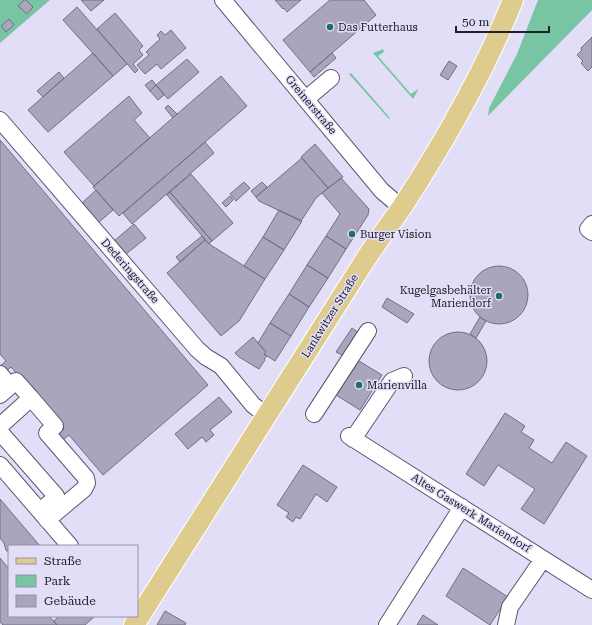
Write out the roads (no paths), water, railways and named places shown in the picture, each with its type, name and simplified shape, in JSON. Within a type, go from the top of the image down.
[{"type":"main road","name":"Lankwitzer Straße","points":[[138,616],[374,245],[401,207],[467,101],[500,33],[513,0]]},
{"type":"street","name":"Greinerstraße","points":[[223,0],[382,191],[401,207]]},
{"type":"street","points":[[306,100],[330,78]]},
{"type":"street","name":"Dederingstraße","points":[[0,120],[197,349],[206,357],[221,366],[253,405],[266,415]]},
{"type":"street","points":[[592,224],[588,230],[592,232]]},
{"type":"street","points":[[314,414],[368,331]]},
{"type":"street","name":"Altes Gaswerk Mariendorf","points":[[404,376],[392,381],[351,438],[592,590]]},
{"type":"street","points":[[3,385],[16,381],[32,398],[55,426],[47,433],[86,478],[87,483],[84,488],[44,516]]},
{"type":"street","points":[[0,426],[32,398]]},
{"type":"street","points":[[0,432],[56,496],[44,516]]},
{"type":"street","points":[[0,464],[69,545]]},
{"type":"street","points":[[387,625],[462,507]]},
{"type":"street","points":[[506,625],[510,607],[544,559]]},
{"type":"place","name":"Das Futterhaus","points":[[330,27]]},
{"type":"place","name":"Burger Vision","points":[[352,234]]},
{"type":"place","name":"Kugelgasbehälter Mariendorf","points":[[499,296]]},
{"type":"place","name":"Marienvilla","points":[[359,385]]}]
